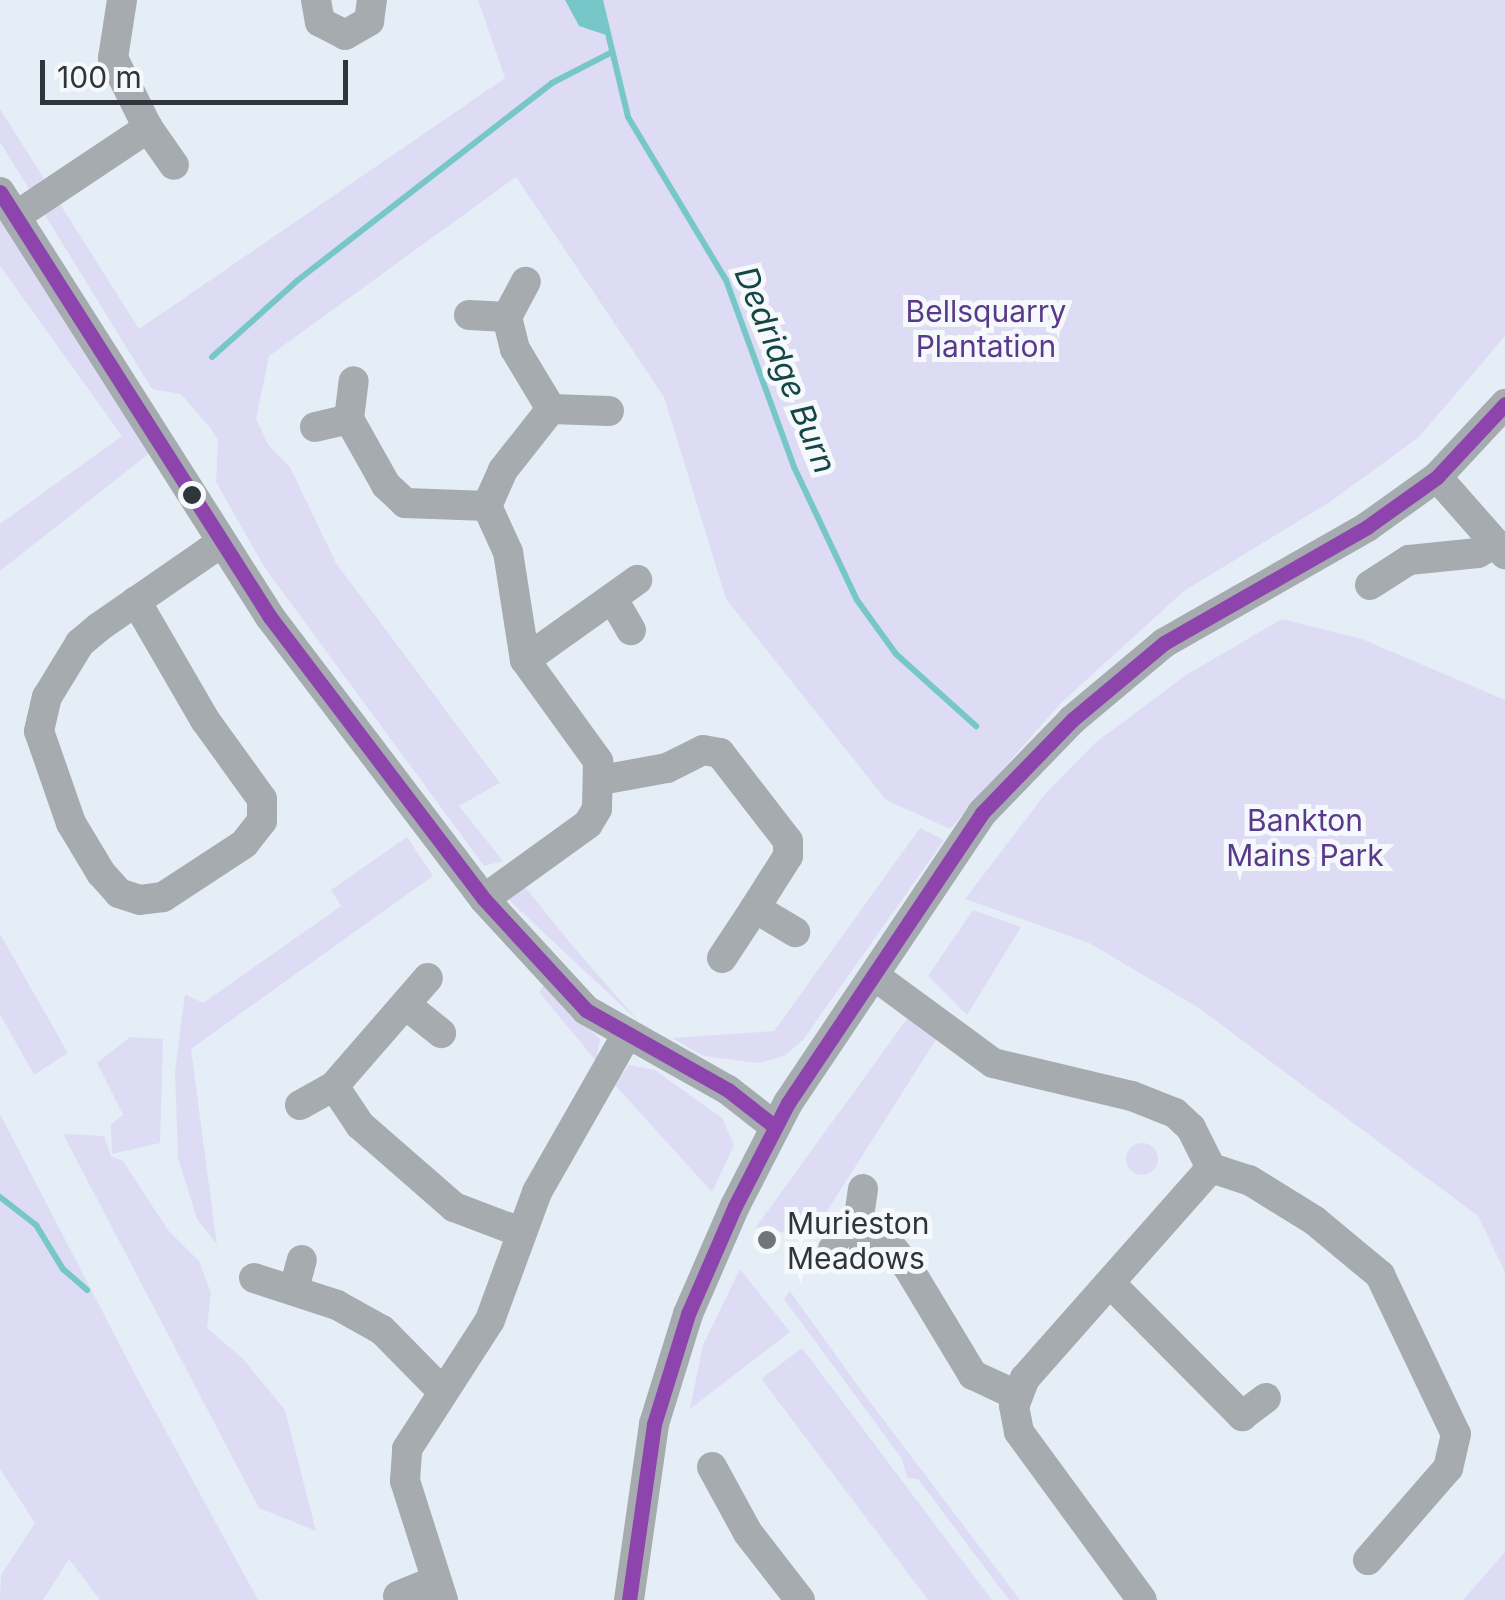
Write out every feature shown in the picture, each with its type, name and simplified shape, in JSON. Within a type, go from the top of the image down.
[{"type":"street","points":[[122,0],[113,58],[148,128],[174,164]]},
{"type":"street","points":[[316,0],[320,22],[345,35],[369,21],[372,0]]},
{"type":"street","points":[[148,128],[8,204],[168,447],[270,618],[484,899],[544,970],[625,1038],[781,1114]]},
{"type":"street","points":[[526,282],[507,317],[515,349],[551,409]]},
{"type":"street","points":[[469,315],[507,317]]},
{"type":"street","points":[[354,381],[349,419],[386,485],[404,503],[488,506]]},
{"type":"street","points":[[630,1600],[654,1424],[668,1371],[781,1114],[982,813],[1072,720],[1164,643],[1367,527],[1437,477],[1505,404]]},
{"type":"street","points":[[484,899],[588,824],[601,780],[598,762],[524,660],[508,552],[488,506],[503,470],[551,409]]},
{"type":"street","points":[[551,409],[609,411]]},
{"type":"street","points":[[315,427],[349,419]]},
{"type":"street","points":[[1370,585],[1409,560],[1478,554],[1500,548],[1437,477]]},
{"type":"street","points":[[136,601],[205,720],[262,799],[262,821],[244,844],[164,897],[140,900],[119,893],[91,857],[51,780],[39,731],[46,698],[80,643],[136,601],[222,543]]},
{"type":"street","points":[[524,660],[626,589],[631,630]]},
{"type":"street","points":[[601,780],[667,768],[702,750],[720,753],[788,841],[788,856],[722,958]]},
{"type":"street","points":[[755,908],[795,932]]},
{"type":"street","points":[[876,977],[994,1063],[1132,1096],[1175,1113],[1191,1128],[1211,1168],[1249,1180],[1316,1221],[1380,1276],[1398,1304],[1456,1434],[1456,1451],[1378,1524],[1368,1560]]},
{"type":"street","points":[[300,1106],[334,1086],[428,978]]},
{"type":"street","points":[[406,1005],[442,1033]]},
{"type":"street","points":[[398,1596],[439,1590],[405,1481],[407,1449],[490,1320],[520,1232],[572,1124],[625,1038]]},
{"type":"street","points":[[334,1086],[360,1126],[454,1207],[520,1232]]},
{"type":"street","points":[[1142,1600],[1019,1432],[1013,1416],[1016,1395],[1211,1168]]},
{"type":"street","points":[[863,1189],[844,1240],[889,1244],[909,1269],[974,1375],[1016,1395]]},
{"type":"street","points":[[254,1278],[298,1274],[382,1330],[442,1391]]},
{"type":"street","points":[[1112,1285],[1246,1418]]},
{"type":"street","points":[[712,1467],[784,1595]]},
{"type":"green space","name":"Bellsquarry Plantation","points":[[478,0],[565,0],[579,26],[608,35],[600,0],[1505,0],[1505,336],[1419,437],[1330,502],[1184,591],[1061,703],[950,829],[886,800],[726,599],[664,397],[516,177],[269,356],[256,419],[269,446],[290,467],[336,563],[500,783],[459,806],[503,861],[484,866],[265,568],[216,482],[218,440],[181,394],[152,389],[0,142],[0,109],[139,329],[505,78]]},
{"type":"green space","points":[[0,216],[156,448],[0,571],[0,524],[122,436],[0,266]]},
{"type":"green space","name":"Bankton Mains Park","points":[[1282,619],[1362,639],[1505,700],[1505,1272],[1478,1216],[1199,1008],[1089,943],[965,899],[1045,794],[1095,743],[1186,675]]},
{"type":"green space","points":[[920,828],[944,840],[803,1040],[784,1056],[758,1063],[704,1056],[672,1038],[774,1031]]},
{"type":"green space","points":[[407,837],[433,876],[191,1049],[217,1245],[197,1219],[178,1158],[175,1071],[185,994],[203,1003],[341,906],[331,890]]},
{"type":"green space","points":[[525,887],[571,944],[640,1023],[509,900]]},
{"type":"green space","points":[[973,910],[1021,927],[967,1015],[928,976]]},
{"type":"green space","points":[[0,934],[68,1053],[34,1075],[0,1014]]},
{"type":"green space","points":[[544,985],[600,1039],[596,1061],[539,992]]},
{"type":"green space","points":[[909,1016],[937,1038],[810,1238],[756,1227]]},
{"type":"green space","points":[[130,1037],[163,1039],[160,1143],[112,1154],[111,1124],[123,1115],[97,1063]]},
{"type":"green space","points":[[629,1065],[655,1070],[722,1118],[734,1145],[712,1192],[614,1084]]},
{"type":"green space","points":[[0,1114],[258,1600],[100,1600],[69,1559],[43,1600],[0,1600],[1,1575],[35,1523],[0,1469]]},
{"type":"green space","points":[[63,1134],[104,1136],[111,1156],[123,1161],[168,1230],[199,1261],[211,1293],[207,1328],[243,1359],[285,1410],[316,1531],[259,1508]]},
{"type":"green space","points":[[1142,1143],[1153,1148],[1158,1159],[1153,1170],[1142,1175],[1131,1170],[1126,1159],[1131,1148]]},
{"type":"green space","points":[[740,1269],[790,1332],[690,1409],[703,1345]]},
{"type":"green space","points":[[790,1291],[1020,1600],[1009,1600],[918,1479],[907,1478],[902,1459],[784,1299]]},
{"type":"green space","points":[[802,1348],[992,1600],[928,1600],[761,1379]]},
{"type":"green space","points":[[1505,1552],[1505,1600],[1463,1600]]},
{"type":"water","points":[[565,0],[600,0],[609,36],[579,26]]},
{"type":"waterway","name":"Dedridge Burn","points":[[600,0],[628,117],[726,280],[794,467],[857,600],[896,654],[976,726]]},
{"type":"waterway","points":[[212,357],[298,280],[552,83],[612,52]]},
{"type":"waterway","points":[[0,1197],[36,1225],[63,1269],[87,1290]]},
{"type":"transit line","points":[[0,192],[270,617],[484,899],[586,1010],[728,1090],[774,1126]]},
{"type":"transit line","points":[[629,1600],[654,1424],[688,1314],[735,1206],[788,1103],[982,813],[1072,720],[1164,643],[1367,527],[1437,477],[1505,404]]},
{"type":"place","name":"Murieston Meadows","points":[[767,1240]]}]
